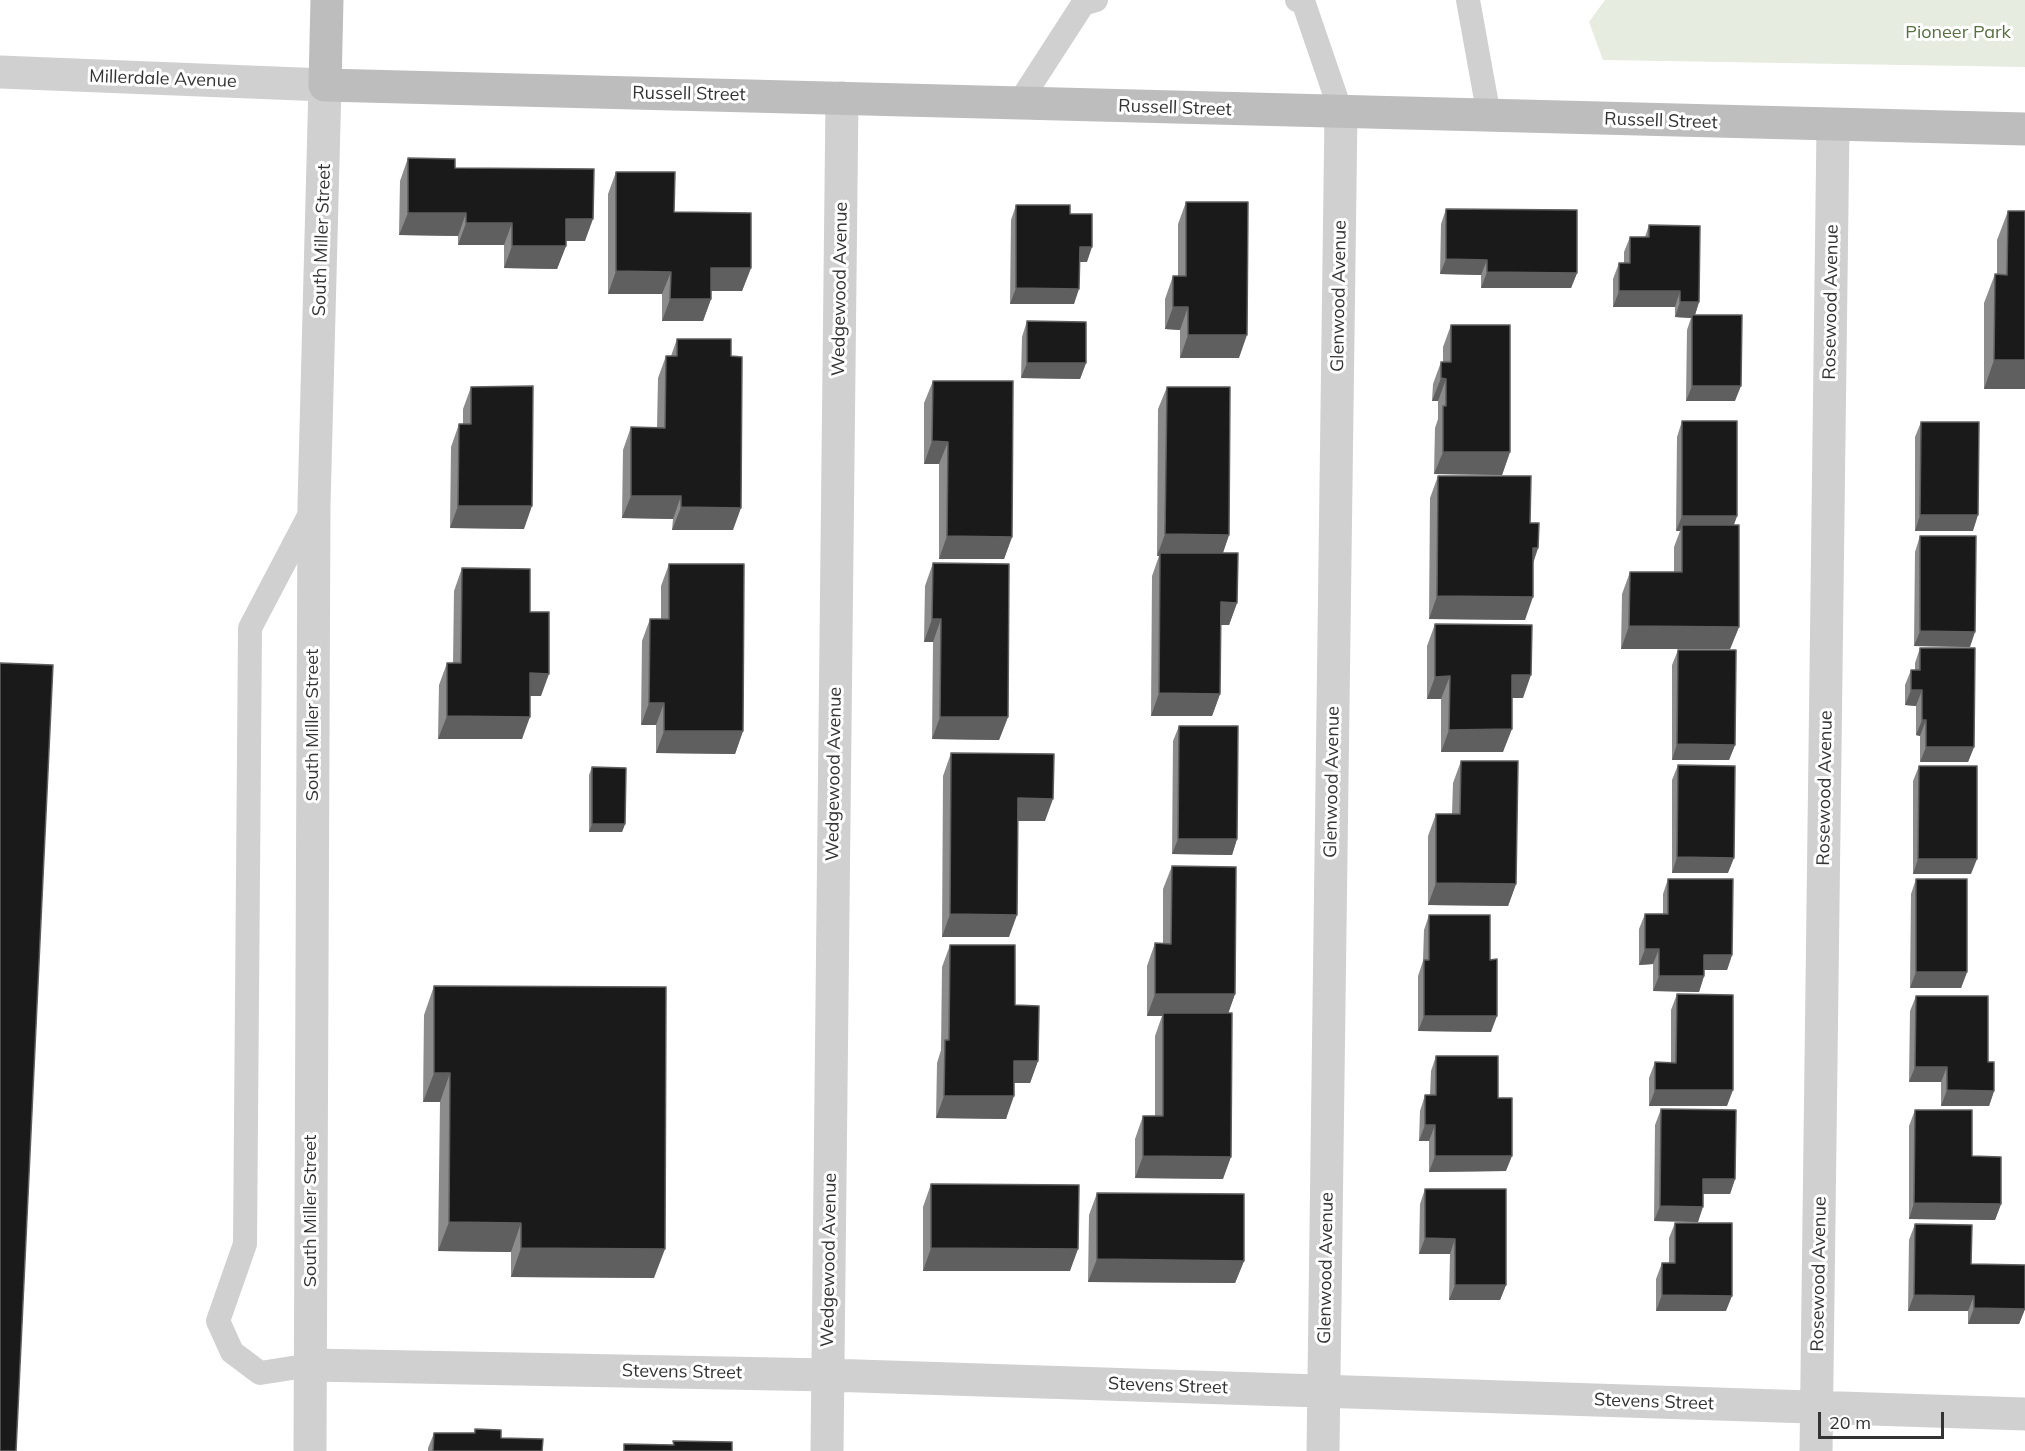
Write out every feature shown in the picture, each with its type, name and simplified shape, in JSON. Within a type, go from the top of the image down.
[{"type":"main road","name":"South Miller Street","points":[[326,86],[327,0]]},
{"type":"main road","name":"Russell Street","points":[[326,86],[1833,126],[2025,129]]},
{"type":"street","name":"Millerdale Avenue","points":[[0,72],[326,86]]},
{"type":"street","name":"South Miller Street","points":[[310,1451],[314,506],[326,86]]},
{"type":"street","name":"Wedgewood Avenue","points":[[827,1451],[842,98]]},
{"type":"street","name":"Glenwood Avenue","points":[[1323,1451],[1341,112]]},
{"type":"street","name":"Rosewood Avenue","points":[[1816,1451],[1833,126]]},
{"type":"street","name":"Stevens Street","points":[[311,1365],[828,1375],[2025,1414]]},
{"type":"lane","points":[[1018,103],[1083,4],[1096,0]]},
{"type":"lane","points":[[1297,0],[1303,2],[1341,112]]},
{"type":"lane","points":[[1468,0],[1488,116]]},
{"type":"lane","points":[[311,1365],[260,1373],[232,1352],[218,1321],[245,1244],[250,628],[314,506]]},
{"type":"green space","name":"Pioneer Park","points":[[1605,0],[2025,0],[2025,67],[1603,60],[1589,22]]},
{"type":"building","points":[[408,158],[455,159],[455,168],[594,169],[593,219],[566,219],[566,246],[512,246],[512,223],[466,223],[466,213],[408,213]]},
{"type":"building","points":[[616,172],[675,172],[674,212],[751,213],[751,268],[711,268],[711,299],[670,299],[671,272],[616,271]]},
{"type":"building","points":[[1186,202],[1248,202],[1247,335],[1188,335],[1188,307],[1173,307],[1173,276],[1186,276]]},
{"type":"building","points":[[1016,205],[1070,205],[1070,214],[1092,214],[1092,247],[1080,247],[1079,289],[1016,288]]},
{"type":"building","points":[[1446,209],[1577,210],[1577,273],[1487,272],[1487,260],[1446,259]]},
{"type":"building","points":[[2008,211],[2025,211],[2025,360],[1994,360],[1995,274],[2007,275]]},
{"type":"building","points":[[1649,225],[1700,226],[1699,302],[1680,302],[1680,291],[1619,291],[1619,263],[1630,263],[1630,237],[1649,237]]},
{"type":"building","points":[[1692,315],[1742,315],[1741,386],[1692,386]]},
{"type":"building","points":[[1027,321],[1086,322],[1086,363],[1027,363]]},
{"type":"building","points":[[1451,325],[1510,325],[1510,452],[1443,452],[1443,406],[1446,406],[1446,379],[1441,378],[1441,362],[1451,362]]},
{"type":"building","points":[[677,339],[731,339],[731,356],[742,357],[741,508],[681,507],[681,496],[631,496],[631,427],[665,428],[666,356],[677,356]]},
{"type":"building","points":[[933,381],[1013,381],[1012,537],[947,536],[948,442],[932,441]]},
{"type":"building","points":[[533,386],[532,506],[458,506],[459,424],[471,424],[471,387]]},
{"type":"building","points":[[1167,387],[1230,387],[1229,535],[1165,534]]},
{"type":"building","points":[[1682,421],[1737,421],[1737,516],[1682,516]]},
{"type":"building","points":[[1921,422],[1979,422],[1978,515],[1920,515]]},
{"type":"building","points":[[1438,476],[1531,476],[1530,523],[1539,523],[1538,548],[1533,548],[1533,597],[1437,596]]},
{"type":"building","points":[[1682,525],[1739,525],[1739,627],[1629,626],[1630,572],[1682,572]]},
{"type":"building","points":[[1920,536],[1976,536],[1975,632],[1920,631]]},
{"type":"building","points":[[1160,553],[1238,553],[1237,603],[1221,602],[1220,694],[1159,693]]},
{"type":"building","points":[[933,563],[1009,564],[1008,717],[940,717],[941,619],[932,619]]},
{"type":"building","points":[[669,564],[744,564],[743,731],[664,731],[664,703],[649,703],[650,619],[669,619]]},
{"type":"building","points":[[462,568],[530,569],[530,612],[549,612],[549,674],[530,673],[530,717],[447,716],[447,663],[461,663]]},
{"type":"building","points":[[1435,624],[1532,625],[1531,675],[1512,675],[1512,729],[1449,730],[1450,676],[1435,677]]},
{"type":"building","points":[[1920,648],[1975,648],[1974,747],[1926,747],[1926,720],[1922,720],[1922,690],[1911,690],[1911,670],[1920,670]]},
{"type":"building","points":[[1678,650],[1736,650],[1735,745],[1677,744]]},
{"type":"building","points":[[0,663],[53,665],[16,1451],[0,1451]]},
{"type":"building","points":[[1179,726],[1238,726],[1237,839],[1178,839]]},
{"type":"building","points":[[951,753],[1054,754],[1053,799],[1018,798],[1017,915],[950,914]]},
{"type":"building","points":[[1461,761],[1518,761],[1516,884],[1436,883],[1436,814],[1460,814]]},
{"type":"building","points":[[1678,765],[1735,766],[1734,858],[1677,857]]},
{"type":"building","points":[[1919,766],[1977,766],[1977,859],[1918,859]]},
{"type":"building","points":[[592,767],[626,768],[625,824],[592,824]]},
{"type":"building","points":[[1172,866],[1236,867],[1235,994],[1155,994],[1155,943],[1171,944]]},
{"type":"building","points":[[1668,879],[1733,879],[1732,955],[1704,955],[1704,976],[1659,976],[1659,949],[1645,949],[1645,914],[1668,914]]},
{"type":"building","points":[[1916,879],[1967,879],[1967,972],[1916,972]]},
{"type":"building","points":[[1429,915],[1490,915],[1490,960],[1497,959],[1497,1016],[1424,1016],[1424,960],[1429,960]]},
{"type":"building","points":[[950,945],[1015,945],[1015,1005],[1039,1006],[1038,1061],[1014,1061],[1014,1096],[944,1096],[945,1040],[949,1040]]},
{"type":"building","points":[[434,986],[666,987],[665,1249],[521,1248],[521,1223],[449,1222],[450,1073],[434,1073]]},
{"type":"building","points":[[1677,994],[1733,995],[1733,1090],[1655,1090],[1655,1062],[1676,1063]]},
{"type":"building","points":[[1916,996],[1988,996],[1988,1062],[1994,1062],[1994,1091],[1947,1090],[1947,1067],[1915,1067]]},
{"type":"building","points":[[1163,1013],[1232,1013],[1231,1157],[1143,1156],[1143,1116],[1163,1116]]},
{"type":"building","points":[[1436,1056],[1498,1056],[1498,1098],[1512,1098],[1512,1156],[1435,1156],[1435,1125],[1425,1125],[1425,1095],[1436,1095]]},
{"type":"building","points":[[1661,1109],[1736,1110],[1735,1179],[1703,1179],[1703,1207],[1660,1206]]},
{"type":"building","points":[[1915,1110],[1972,1110],[1972,1156],[2001,1157],[2001,1204],[1914,1203]]},
{"type":"building","points":[[931,1184],[1079,1185],[1078,1249],[931,1248]]},
{"type":"building","points":[[1425,1189],[1506,1189],[1506,1285],[1455,1285],[1455,1239],[1425,1238]]},
{"type":"building","points":[[1097,1193],[1244,1194],[1244,1261],[1097,1259]]},
{"type":"building","points":[[1675,1223],[1732,1223],[1732,1296],[1662,1295],[1662,1263],[1675,1263]]},
{"type":"building","points":[[1915,1224],[1972,1225],[1971,1264],[2025,1265],[2025,1309],[1974,1308],[1974,1296],[1914,1295]]},
{"type":"building","points":[[475,1429],[501,1430],[501,1438],[543,1439],[542,1451],[433,1451],[434,1433],[475,1433]]},
{"type":"building","points":[[673,1441],[732,1442],[732,1451],[624,1451],[624,1444],[674,1445]]}]
